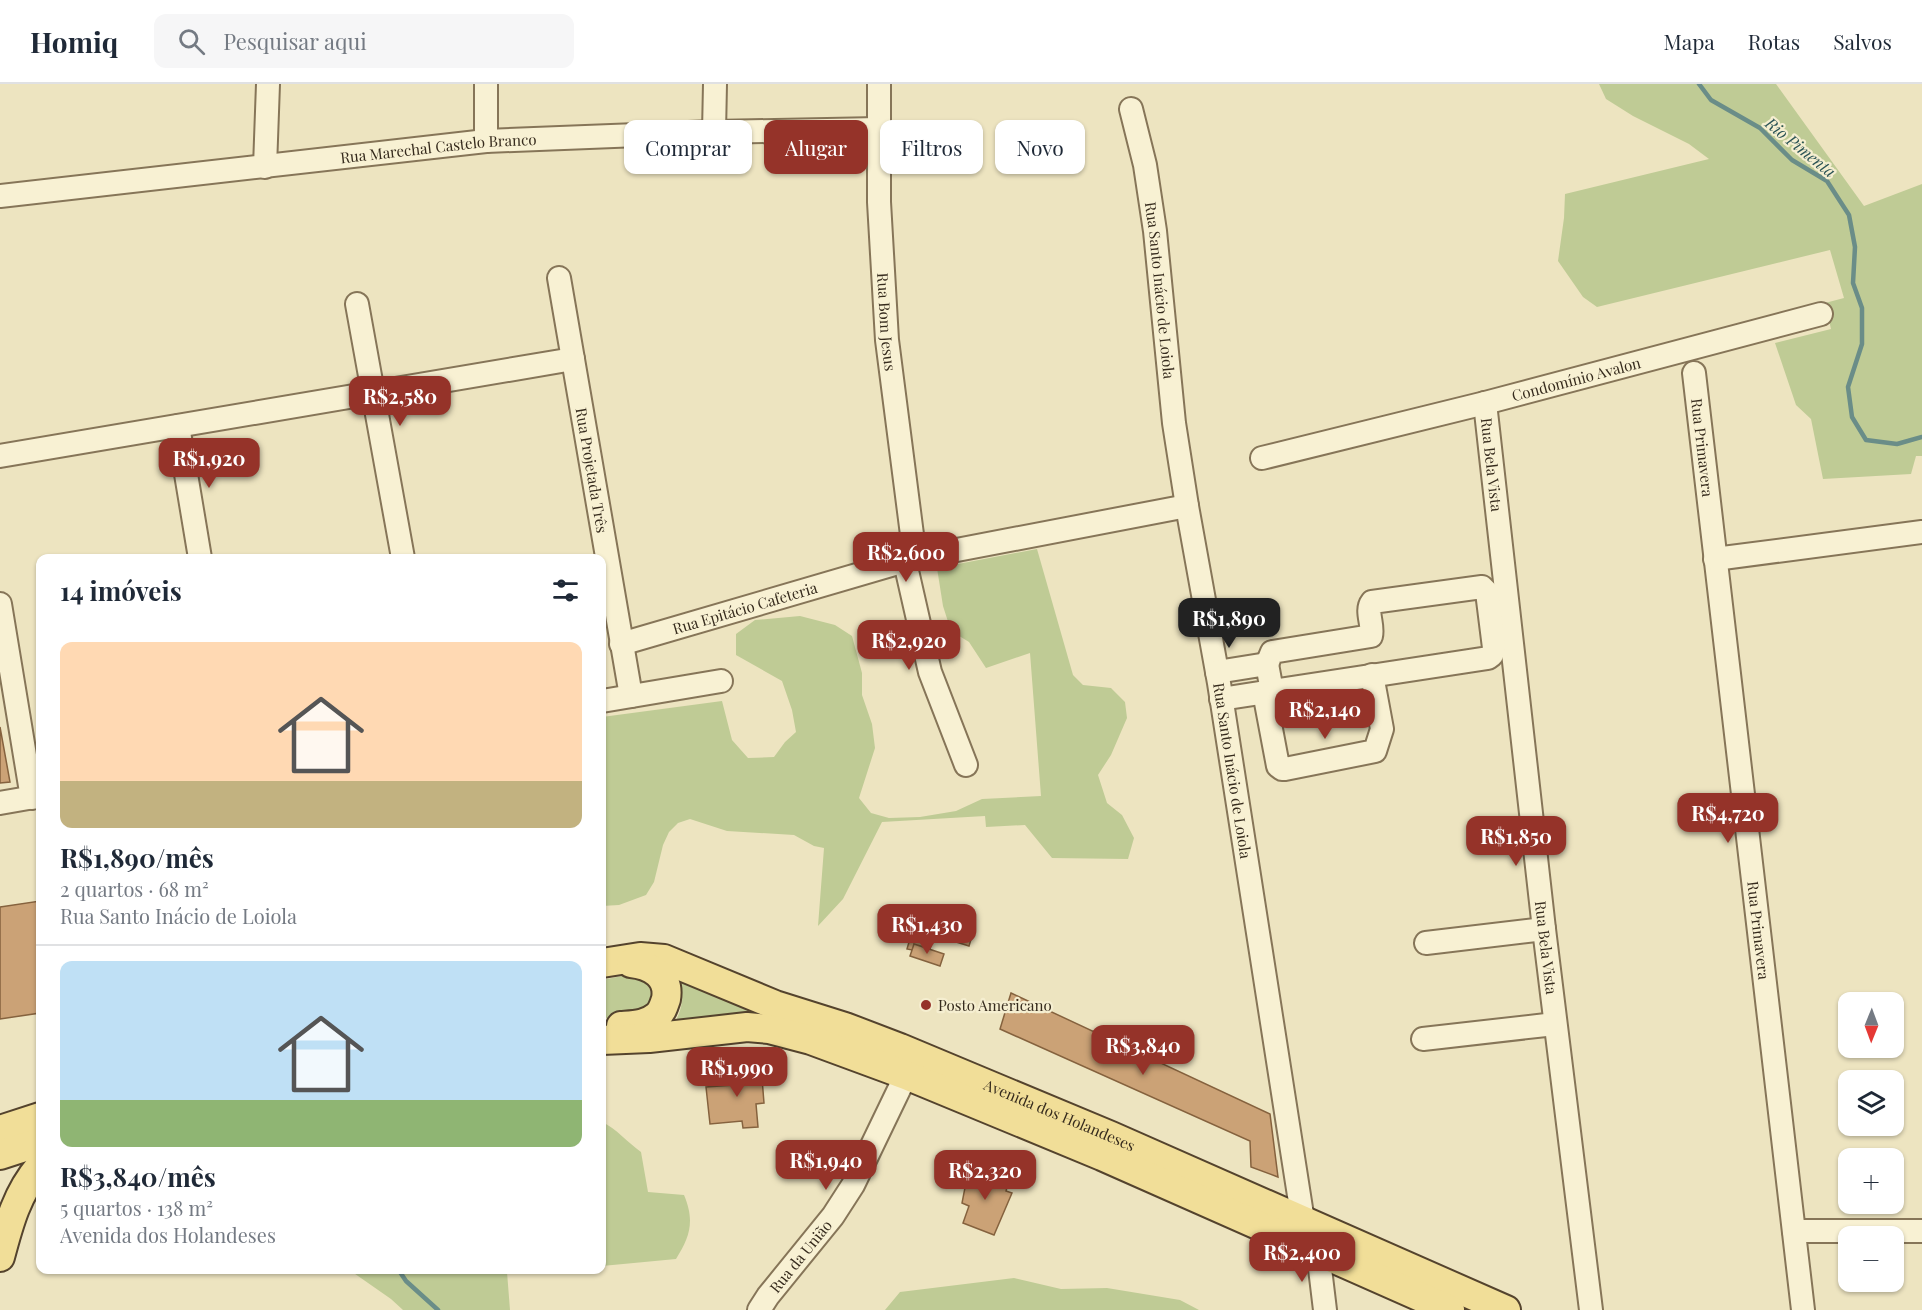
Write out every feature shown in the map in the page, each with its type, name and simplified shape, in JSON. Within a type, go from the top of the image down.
[{"type":"main road","name":"Avenida dos Holandeses","points":[[606,962],[640,957],[669,960],[775,1005],[900,1048],[1111,1136],[1506,1310]]},
{"type":"main road","points":[[606,963],[634,963],[652,968],[662,977],[666,995],[661,1012],[652,1020],[640,1024],[606,1027]]},
{"type":"main road","name":"Avenida dos Holandeses","points":[[606,1040],[649,1038],[734,1027],[760,1027],[811,1040],[906,1075],[1102,1156],[1449,1310]]},
{"type":"main road","points":[[0,1108],[36,1110]]},
{"type":"main road","points":[[0,1130],[36,1118]]},
{"type":"main road","points":[[0,1155],[36,1143]]},
{"type":"main road","points":[[0,1257],[20,1194],[36,1172]]},
{"type":"street","points":[[265,167],[268,84]]},
{"type":"street","points":[[486,84],[486,141]]},
{"type":"street","points":[[714,120],[715,84]]},
{"type":"street","name":"Rua Bom Jesus","points":[[879,84],[879,202],[887,340],[910,560],[930,672],[966,765]]},
{"type":"street","name":"Rua Santo Inácio de Loiola","points":[[1131,109],[1145,165],[1155,231],[1174,423],[1186,506],[1217,672],[1303,1221]]},
{"type":"street","name":"Rua Marechal Castelo Branco","points":[[752,131],[879,129]]},
{"type":"street","name":"Rua Marechal Castelo Branco","points":[[0,196],[486,141],[624,136]]},
{"type":"street","name":"Rua Projetada Três","points":[[558,278],[606,554]]},
{"type":"street","points":[[357,304],[402,554]]},
{"type":"street","name":"Condomínio Avalon","points":[[1262,458],[1485,403],[1821,314]]},
{"type":"street","points":[[0,456],[573,359]]},
{"type":"street","name":"Rua Primavera","points":[[1694,373],[1721,558],[1803,1310]]},
{"type":"street","name":"Rua Bela Vista","points":[[1485,403],[1544,929],[1591,1310]]},
{"type":"street","points":[[178,426],[199,554]]},
{"type":"street","name":"Rua Epitácio Cafeteria","points":[[621,644],[910,560],[1186,506]]},
{"type":"street","points":[[1721,558],[1922,532]]},
{"type":"street","name":"Rua Projetada Três","points":[[606,555],[631,696]]},
{"type":"street","points":[[1221,699],[1268,692],[1372,675],[1488,658],[1492,655],[1494,648],[1487,592],[1482,587],[1372,602],[1369,609],[1371,636],[1272,652],[1267,664],[1268,692],[1278,766],[1285,769],[1375,751],[1382,729],[1372,675]]},
{"type":"street","points":[[0,604],[36,797],[0,803]]},
{"type":"street","points":[[1217,672],[1267,664]]},
{"type":"street","points":[[606,700],[721,681]]},
{"type":"street","points":[[1426,943],[1544,929]]},
{"type":"street","points":[[1423,1039],[1556,1024]]},
{"type":"street","name":"Rua da União","points":[[759,1310],[843,1203],[906,1075]]},
{"type":"street","points":[[1794,1231],[1922,1231]]},
{"type":"street","points":[[1318,1252],[1325,1310]]},
{"type":"green space","points":[[1599,84],[1776,84],[1864,206],[1922,184],[1922,456],[1916,456],[1911,474],[1823,479],[1811,419],[1796,405],[1775,343],[1831,329],[1825,303],[1844,298],[1830,250],[1597,307],[1583,297],[1558,261],[1565,194],[1709,159],[1689,144],[1633,116],[1606,99]]},
{"type":"green space","points":[[1037,549],[1073,675],[1083,685],[1111,688],[1125,702],[1127,718],[1111,755],[1098,775],[1107,803],[1122,815],[1134,838],[1128,859],[1052,858],[1025,825],[986,827],[985,816],[882,822],[843,899],[818,926],[824,848],[814,846],[794,835],[727,831],[690,819],[678,823],[669,832],[663,845],[654,882],[646,895],[619,905],[606,906],[606,716],[722,701],[732,740],[748,758],[774,757],[796,732],[792,710],[782,681],[736,655],[736,634],[755,620],[800,616],[835,625],[852,636],[862,673],[862,695],[872,724],[875,748],[859,798],[871,813],[889,818],[920,817],[956,811],[982,799],[1041,796],[1030,653],[986,668],[969,642],[951,631],[943,606],[937,568]]},
{"type":"green space","points":[[627,975],[643,980],[651,992],[650,1004],[633,1017],[606,1018],[606,979]]},
{"type":"green space","points":[[680,979],[777,1015],[678,1022],[682,999]]},
{"type":"green space","points":[[606,1124],[641,1152],[648,1192],[684,1195],[690,1221],[688,1236],[676,1259],[606,1266]]},
{"type":"green space","points":[[355,1274],[507,1274],[510,1310],[403,1310]]},
{"type":"green space","points":[[1014,1278],[1061,1289],[1107,1288],[1180,1300],[1199,1310],[885,1310],[900,1292]]},
{"type":"building","points":[[0,727],[10,782],[0,783]]},
{"type":"building","points":[[36,902],[36,1014],[0,1019],[0,907]]},
{"type":"building","points":[[919,908],[975,926],[969,946],[934,935],[930,949],[914,944],[912,950],[907,949]]},
{"type":"building","points":[[914,944],[944,954],[940,966],[910,956]]},
{"type":"building","points":[[1011,993],[1270,1114],[1278,1177],[1251,1167],[1250,1141],[1000,1029]]},
{"type":"building","points":[[761,1066],[764,1103],[756,1104],[758,1127],[743,1128],[742,1121],[710,1124],[706,1087],[734,1085],[732,1069]]},
{"type":"building","points":[[969,1167],[1008,1184],[1006,1191],[1012,1193],[994,1235],[963,1223],[969,1206],[962,1203]]},
{"type":"waterway","name":"Rio Pimenta","points":[[1699,84],[1711,100],[1760,128],[1792,160],[1827,181],[1849,215],[1855,247],[1853,283],[1862,308],[1862,344],[1848,387],[1852,417],[1866,440],[1897,444],[1922,437]]},
{"type":"waterway","points":[[401,1274],[438,1310]]},
{"type":"place","name":"Posto Americano","points":[[926,1005]]}]
